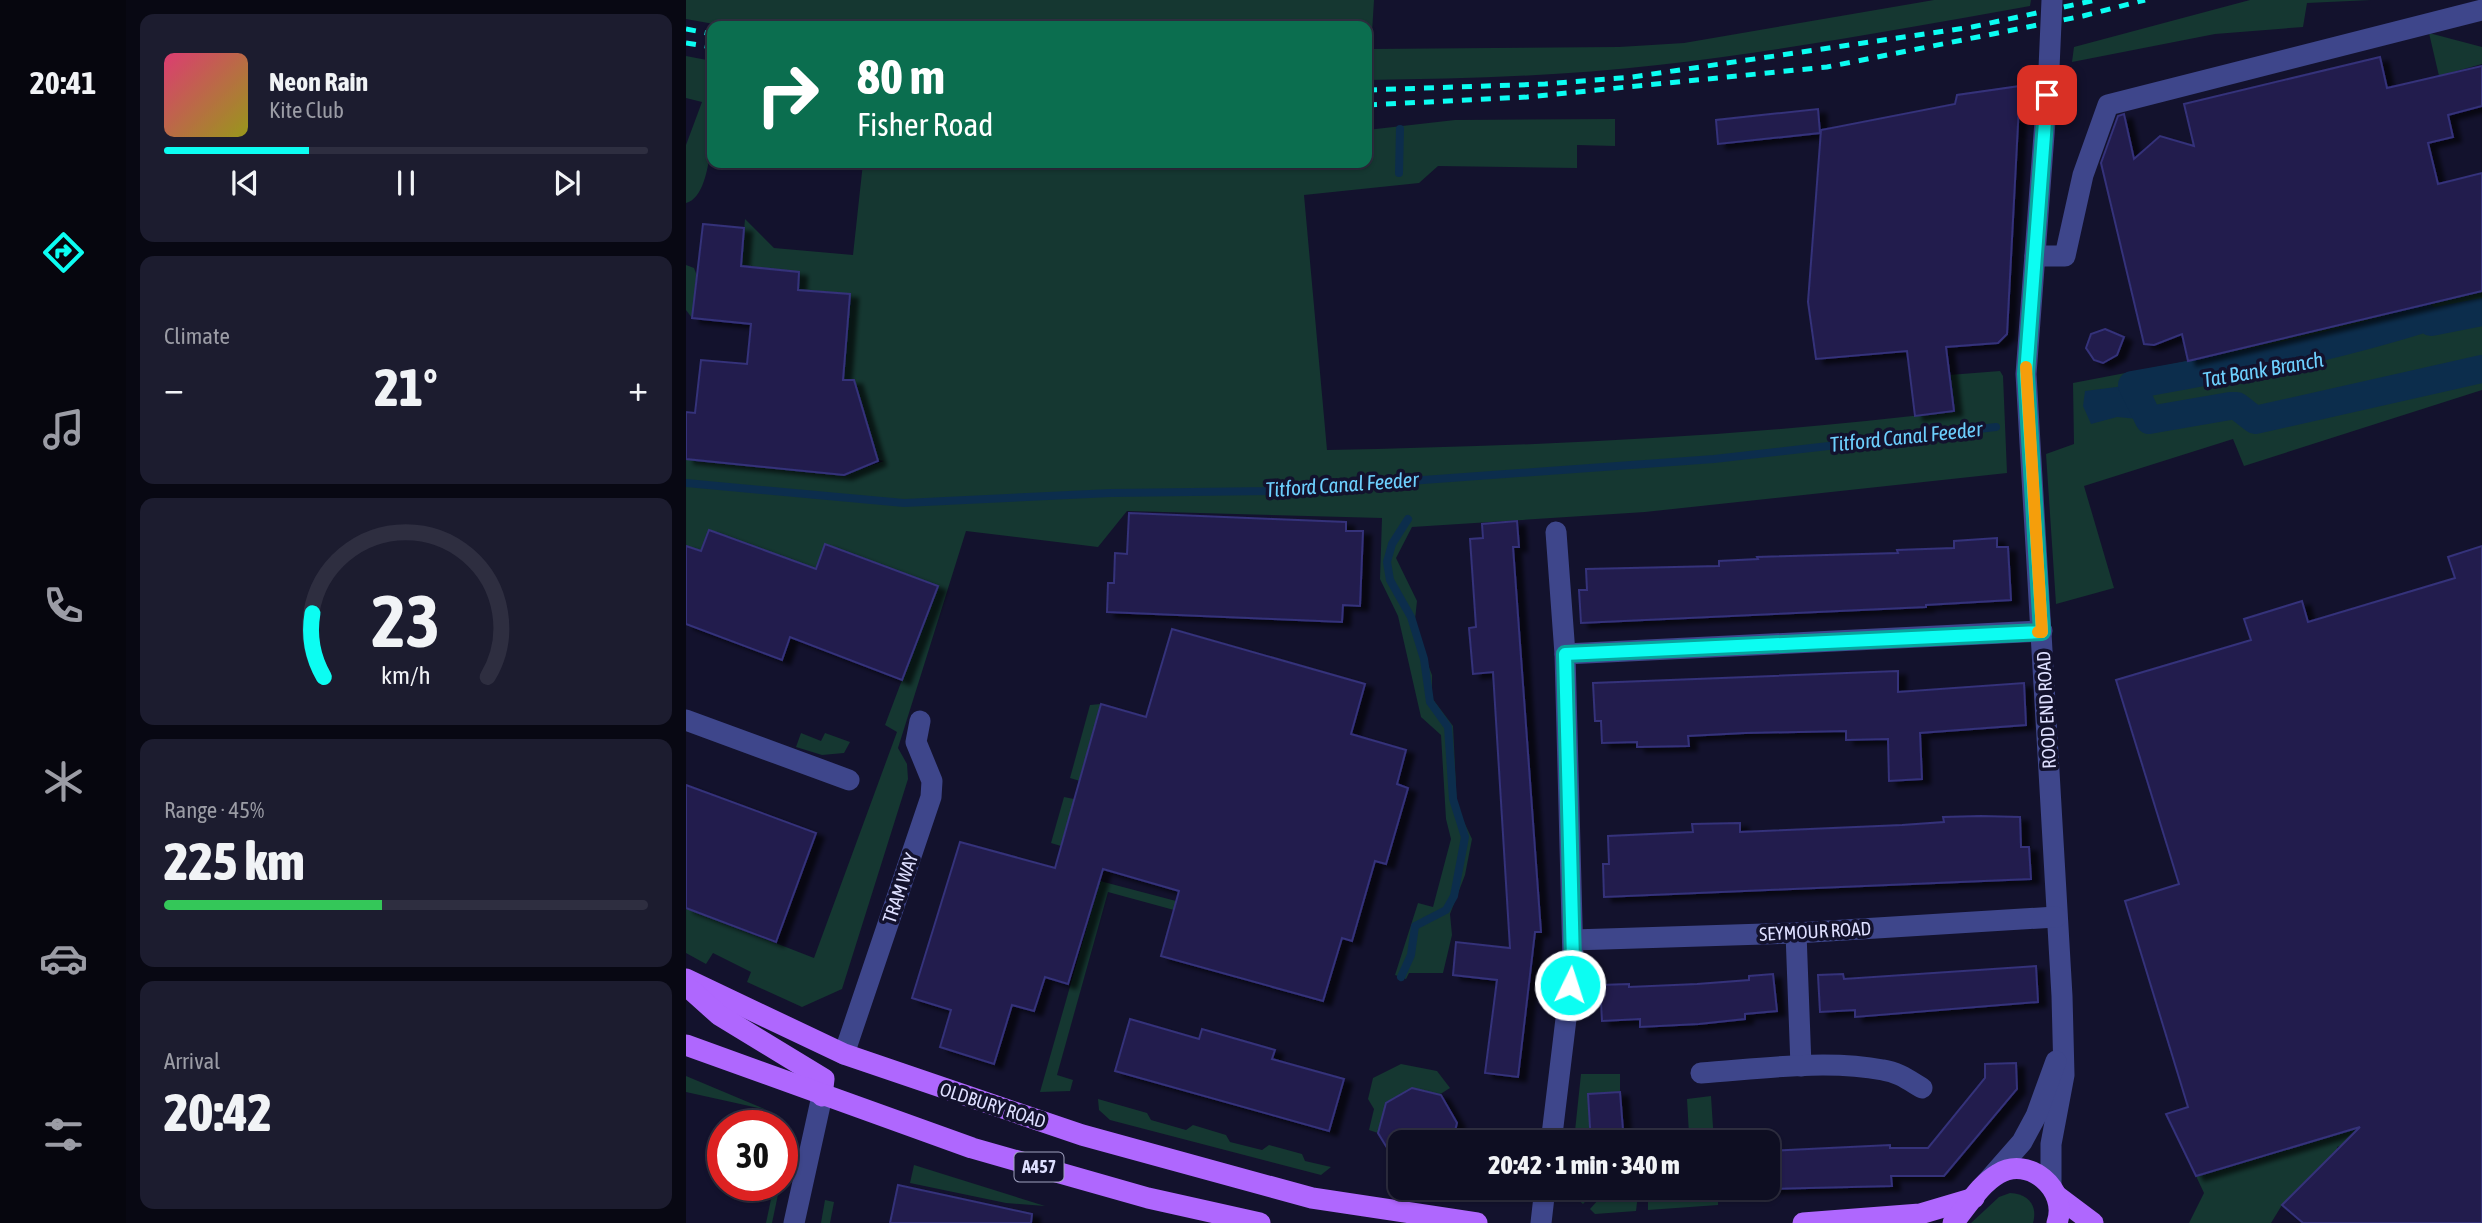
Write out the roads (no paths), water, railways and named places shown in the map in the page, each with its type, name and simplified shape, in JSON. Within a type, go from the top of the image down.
[{"type":"main road","name":"OLDBURY ROAD","points":[[686,979],[844,1054],[1082,1135],[1312,1198],[1477,1223]]},
{"type":"main road","points":[[686,985],[719,1015],[824,1079],[822,1096]]},
{"type":"main road","name":"A457","points":[[686,1045],[972,1148],[1148,1198],[1260,1223]]},
{"type":"main road","points":[[1953,1223],[1979,1191],[1999,1173],[2013,1169],[2037,1174],[2093,1223]]},
{"type":"main road","points":[[1803,1223],[1920,1214],[1979,1191]]},
{"type":"main road","points":[[2054,1191],[2057,1223]]},
{"type":"street","name":"ROOD END ROAD","points":[[2052,0],[2026,374],[2064,1075],[2051,1144],[2054,1191]]},
{"type":"street","points":[[2035,256],[2065,256],[2083,175],[2108,105],[2482,10]]},
{"type":"street","points":[[1553,1130],[1573,961],[1565,654],[1556,532]]},
{"type":"street","points":[[1565,654],[2042,632]]},
{"type":"street","points":[[686,720],[849,780]]},
{"type":"street","name":"TRAM WAY","points":[[844,1054],[931,797],[932,781],[916,742],[920,721]]},
{"type":"street","name":"SEYMOUR ROAD","points":[[1573,940],[1796,933],[2056,917]]},
{"type":"street","points":[[1796,933],[1801,1066]]},
{"type":"street","name":"ROOD END ROAD","points":[[1979,1191],[2022,1142],[2036,1116],[2062,1044]]},
{"type":"street","points":[[1701,1073],[1801,1066],[1883,1069],[1922,1088]]},
{"type":"street","points":[[794,1223],[822,1096]]},
{"type":"street","points":[[1541,1223],[1544,1200]]},
{"type":"water","points":[[2132,385],[2149,420],[2117,417],[2091,424],[2083,406],[2085,391]]},
{"type":"waterway","points":[[1399,173],[1400,129]]},
{"type":"waterway","name":"Tat Bank Branch","points":[[2482,312],[2431,322],[2426,318],[2354,339],[2280,356],[2132,385],[2149,420],[2230,406],[2237,406],[2255,420],[2482,369]]},
{"type":"waterway","name":"Titford Canal Feeder","points":[[686,483],[904,503],[1111,493],[1272,491],[1714,459],[1996,427]]},
{"type":"waterway","points":[[1401,977],[1411,955],[1415,926],[1446,910],[1454,896],[1465,837],[1453,799],[1448,727],[1430,702],[1424,659],[1411,617],[1390,580],[1387,562],[1392,544],[1408,519]]},
{"type":"railway","points":[[1372,90],[1545,84],[1632,77],[1972,27],[2096,0]]},
{"type":"railway","points":[[1372,105],[1527,97],[1827,67],[2083,16],[2145,0]]},
{"type":"railway","points":[[686,29],[707,33]]},
{"type":"railway","points":[[686,43],[707,46]]}]
